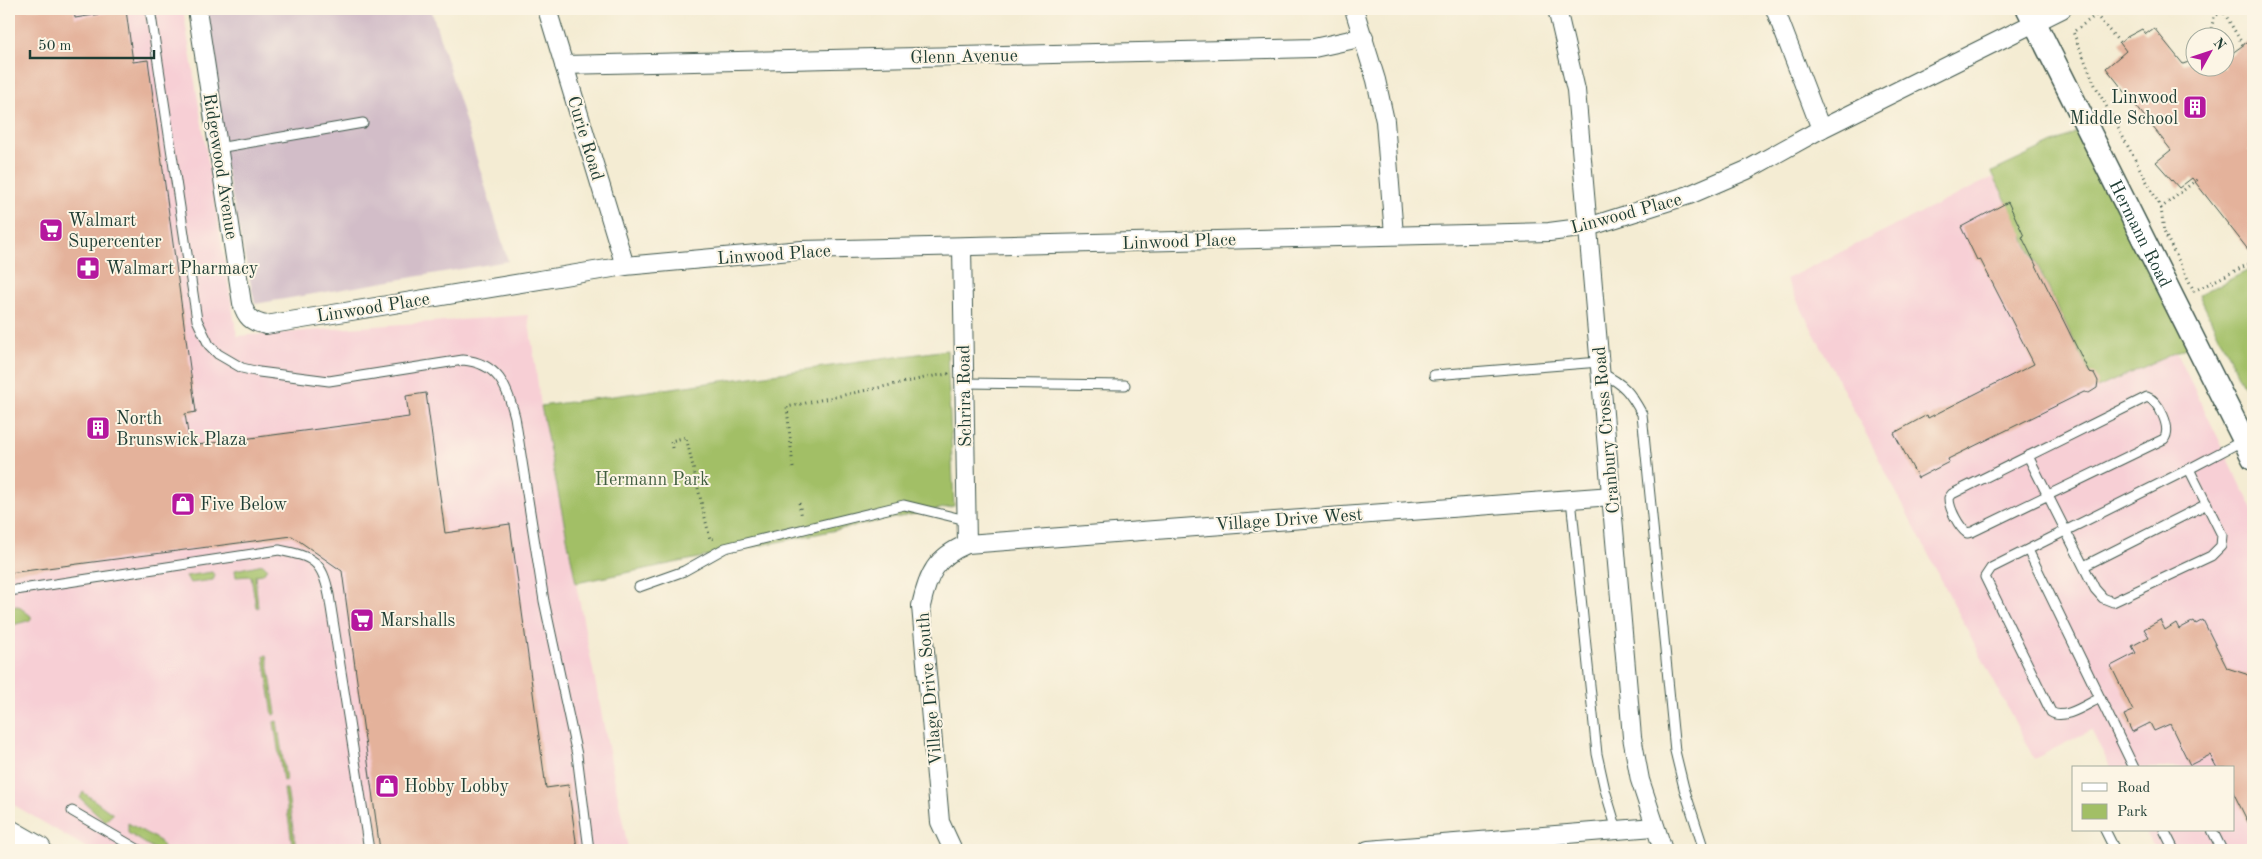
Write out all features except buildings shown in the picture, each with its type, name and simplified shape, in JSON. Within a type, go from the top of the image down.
[{"type":"highway","points":[[9,834],[37,850]]},
{"type":"street","name":"Ridgewood Avenue","points":[[197,9],[242,303],[245,314],[251,321]]},
{"type":"street","name":"Curie Road","points":[[548,9],[625,266]]},
{"type":"street","points":[[1354,9],[1364,38],[1385,121],[1394,235]]},
{"type":"street","name":"Cranbury Cross Road","points":[[1557,9],[1576,90],[1632,737],[1640,780],[1654,828],[1663,850]]},
{"type":"street","points":[[1775,9],[1822,129]]},
{"type":"street","name":"Linwood Place","points":[[251,321],[266,325],[625,266],[802,250],[1549,232],[1588,227],[1632,215],[1690,195],[1747,170],[2032,16],[2062,9]]},
{"type":"street","name":"Hermann Road","points":[[2032,16],[2249,449]]},
{"type":"street","name":"Glenn Avenue","points":[[564,65],[1314,48],[1364,38]]},
{"type":"street","name":"Schrira Road","points":[[962,247],[956,384],[967,544]]},
{"type":"street","name":"Village Drive West","points":[[967,544],[1612,496]]},
{"type":"street","name":"Village Drive South","points":[[953,850],[940,822],[921,606],[926,580],[951,551],[967,544]]},
{"type":"street","points":[[1368,850],[1654,828]]},
{"type":"lane","points":[[150,9],[197,320],[209,345],[224,358],[242,368],[329,381],[463,360],[478,362],[490,368],[501,380],[510,399],[515,417],[544,601],[577,755],[589,850]]},
{"type":"lane","points":[[218,148],[363,123]]},
{"type":"lane","points":[[1434,375],[1600,368],[1619,382],[1633,397],[1642,414],[1675,751],[1684,788],[1704,850]]},
{"type":"lane","points":[[956,384],[1125,385]]},
{"type":"lane","points":[[2142,398],[2150,398],[2156,404],[2168,429],[2164,439],[2048,496],[1970,533],[1962,528],[1948,500],[1952,494],[2142,398]]},
{"type":"lane","points":[[2100,698],[2064,714],[2055,715],[2051,712],[1985,582],[1984,577],[1988,570],[2190,469],[2249,449]]},
{"type":"lane","points":[[2028,456],[2098,593],[2113,602],[2211,556],[2219,550],[2223,541],[2222,535],[2190,469]]},
{"type":"lane","points":[[1571,499],[1596,754],[1604,790],[1617,830]]},
{"type":"lane","points":[[2084,566],[2207,504]]},
{"type":"lane","points":[[639,587],[684,571],[725,548],[904,505],[966,520]]},
{"type":"lane","points":[[9,591],[279,550],[300,555],[315,562],[325,574],[329,595],[369,850]]},
{"type":"lane","points":[[2028,550],[2133,766]]},
{"type":"lane","points":[[72,811],[140,850]]},
{"type":"lane","points":[[2107,832],[2116,850]]},
{"type":"lane","points":[[2165,832],[2174,850]]},
{"type":"lane","points":[[2213,832],[2222,850]]},
{"type":"path","points":[[2104,9],[2073,32],[2095,85],[2161,208],[2164,232],[2194,291],[2253,262]]},
{"type":"path","points":[[2211,28],[2214,17],[2222,10],[2243,45]]},
{"type":"path","points":[[2096,14],[2120,43]]},
{"type":"path","points":[[2161,208],[2199,178]]},
{"type":"path","points":[[793,468],[787,407],[948,374],[956,384]]},
{"type":"path","points":[[672,448],[671,441],[686,437],[710,539],[720,537]]},
{"type":"path","points":[[797,522],[803,520],[799,502]]},
{"type":"shaded area","name":"North Brunswick Plaza","points":[[9,9],[183,9],[237,336],[528,315],[541,406],[628,848],[630,850],[90,850],[9,802]]},
{"type":"shaded area","points":[[192,9],[431,9],[508,261],[255,304]]},
{"type":"shaded area","points":[[2073,138],[2253,510],[2253,850],[2155,850],[2146,832],[2234,832],[2234,766],[2110,766],[2091,730],[2034,759],[1786,279]]},
{"type":"green space","points":[[2087,127],[2197,343],[2097,388],[1992,172]]},
{"type":"green space","points":[[2253,268],[2253,406],[2199,295]]},
{"type":"green space","name":"Hermann Park","points":[[947,350],[954,506],[576,583],[541,406]]},
{"type":"green space","points":[[263,564],[267,568],[263,574],[255,575],[258,608],[256,607],[251,576],[236,577],[235,570]]},
{"type":"green space","points":[[212,572],[215,576],[213,580],[190,583],[186,576]]},
{"type":"green space","points":[[18,606],[31,616],[31,620],[9,626],[9,607]]},
{"type":"green space","points":[[267,655],[276,714],[273,715],[264,656]]},
{"type":"green space","points":[[277,721],[286,780],[283,781],[274,722]]},
{"type":"green space","points":[[284,789],[287,789],[296,849],[293,849]]},
{"type":"green space","points":[[83,792],[113,814],[105,821],[80,798]]},
{"type":"green space","points":[[128,823],[160,841],[163,847],[161,850],[156,850],[128,833]]},
{"type":"place","name":"Linwood Middle School","points":[[2195,107]]},
{"type":"place","name":"Walmart Supercenter","points":[[51,230]]},
{"type":"place","name":"Walmart Pharmacy","points":[[88,268]]},
{"type":"place","name":"North Brunswick Plaza","points":[[98,428]]},
{"type":"place","name":"Five Below","points":[[183,504]]},
{"type":"place","name":"Marshalls","points":[[362,620]]},
{"type":"place","name":"Hobby Lobby","points":[[387,786]]}]
